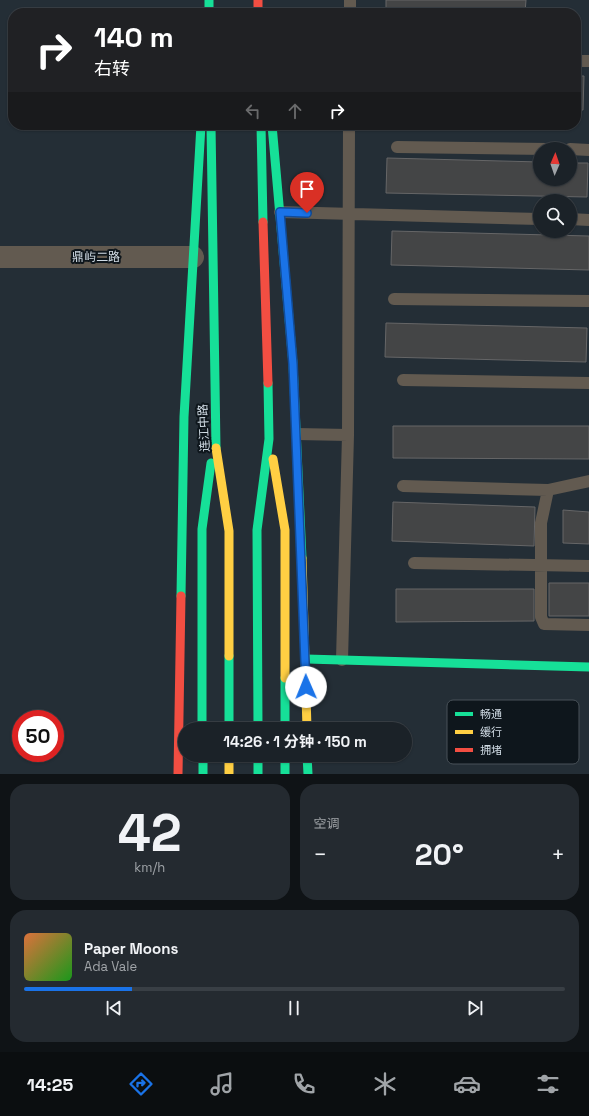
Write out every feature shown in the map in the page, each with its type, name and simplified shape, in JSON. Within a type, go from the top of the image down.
[{"type":"main road","points":[[178,774],[184,417],[201,130]]},
{"type":"main road","name":"连江中路","points":[[211,130],[215,440],[229,531],[229,722]]},
{"type":"main road","points":[[261,130],[269,439],[285,530],[285,722]]},
{"type":"main road","points":[[272,130],[293,364],[306,659],[307,722]]},
{"type":"main road","points":[[258,722],[257,530],[269,439]]},
{"type":"main road","points":[[202,722],[202,529],[215,440]]},
{"type":"main road","points":[[306,659],[589,667]]},
{"type":"main road","points":[[203,762],[203,774]]},
{"type":"main road","points":[[229,762],[229,774]]},
{"type":"main road","points":[[258,762],[258,774]]},
{"type":"main road","points":[[285,762],[285,774]]},
{"type":"main road","points":[[307,762],[308,774]]},
{"type":"street","name":"鼎屿二路","points":[[0,257],[193,257]]},
{"type":"lane","points":[[342,660],[348,435],[349,130]]},
{"type":"lane","points":[[397,147],[533,149]]},
{"type":"lane","points":[[577,149],[589,150]]},
{"type":"lane","points":[[280,212],[533,219]]},
{"type":"lane","points":[[577,219],[589,220]]},
{"type":"lane","points":[[394,299],[589,301]]},
{"type":"lane","points":[[403,380],[589,383]]},
{"type":"lane","points":[[297,434],[348,435]]},
{"type":"lane","points":[[403,486],[548,490],[589,481]]},
{"type":"lane","points":[[548,490],[541,523],[540,617],[544,624],[589,624]]},
{"type":"lane","points":[[414,563],[589,566]]},
{"type":"building","points":[[386,0],[526,0],[525,8],[386,8]]},
{"type":"building","points":[[581,76],[584,76],[583,110],[581,110]]},
{"type":"building","points":[[387,158],[533,162],[533,186],[577,186],[577,163],[588,163],[587,197],[577,197],[577,194],[533,194],[533,196],[386,193]]},
{"type":"building","points":[[392,231],[533,235],[533,238],[577,238],[577,236],[589,236],[589,270],[391,265]]},
{"type":"building","points":[[386,323],[587,328],[586,362],[385,357]]},
{"type":"building","points":[[393,426],[589,426],[589,459],[393,458]]},
{"type":"building","points":[[393,502],[535,507],[534,546],[392,541]]},
{"type":"building","points":[[563,510],[589,512],[589,544],[563,543]]},
{"type":"building","points":[[549,583],[589,583],[589,616],[549,616]]},
{"type":"building","points":[[396,589],[534,589],[534,621],[396,622]]},
{"type":"traffic: fast","points":[[209,0],[209,8]]},
{"type":"traffic: fast","points":[[181,596],[184,417],[201,130]]},
{"type":"traffic: fast","points":[[211,130],[216,448]]},
{"type":"traffic: fast","points":[[261,130],[263,222]]},
{"type":"traffic: fast","points":[[272,130],[293,364],[302,558]]},
{"type":"traffic: fast","points":[[258,722],[257,530],[269,439],[268,383]]},
{"type":"traffic: fast","points":[[202,722],[202,529],[211,463]]},
{"type":"traffic: fast","points":[[229,656],[229,722]]},
{"type":"traffic: fast","points":[[306,659],[589,667]]},
{"type":"traffic: fast","points":[[285,678],[285,722]]},
{"type":"traffic: fast","points":[[203,762],[203,774]]},
{"type":"traffic: fast","points":[[258,762],[258,774]]},
{"type":"traffic: fast","points":[[285,762],[285,774]]},
{"type":"traffic: fast","points":[[307,762],[308,774]]},
{"type":"traffic: slow","points":[[216,448],[229,531],[229,656]]},
{"type":"traffic: slow","points":[[273,459],[285,530],[285,678]]},
{"type":"traffic: slow","points":[[302,558],[307,722]]},
{"type":"traffic: slow","points":[[229,762],[229,774]]},
{"type":"traffic: jam","points":[[258,0],[258,8]]},
{"type":"traffic: jam","points":[[263,222],[268,383]]},
{"type":"traffic: jam","points":[[178,774],[181,596]]},
{"type":"route","points":[[306,687],[298,449],[293,364],[280,212],[307,213]]}]
